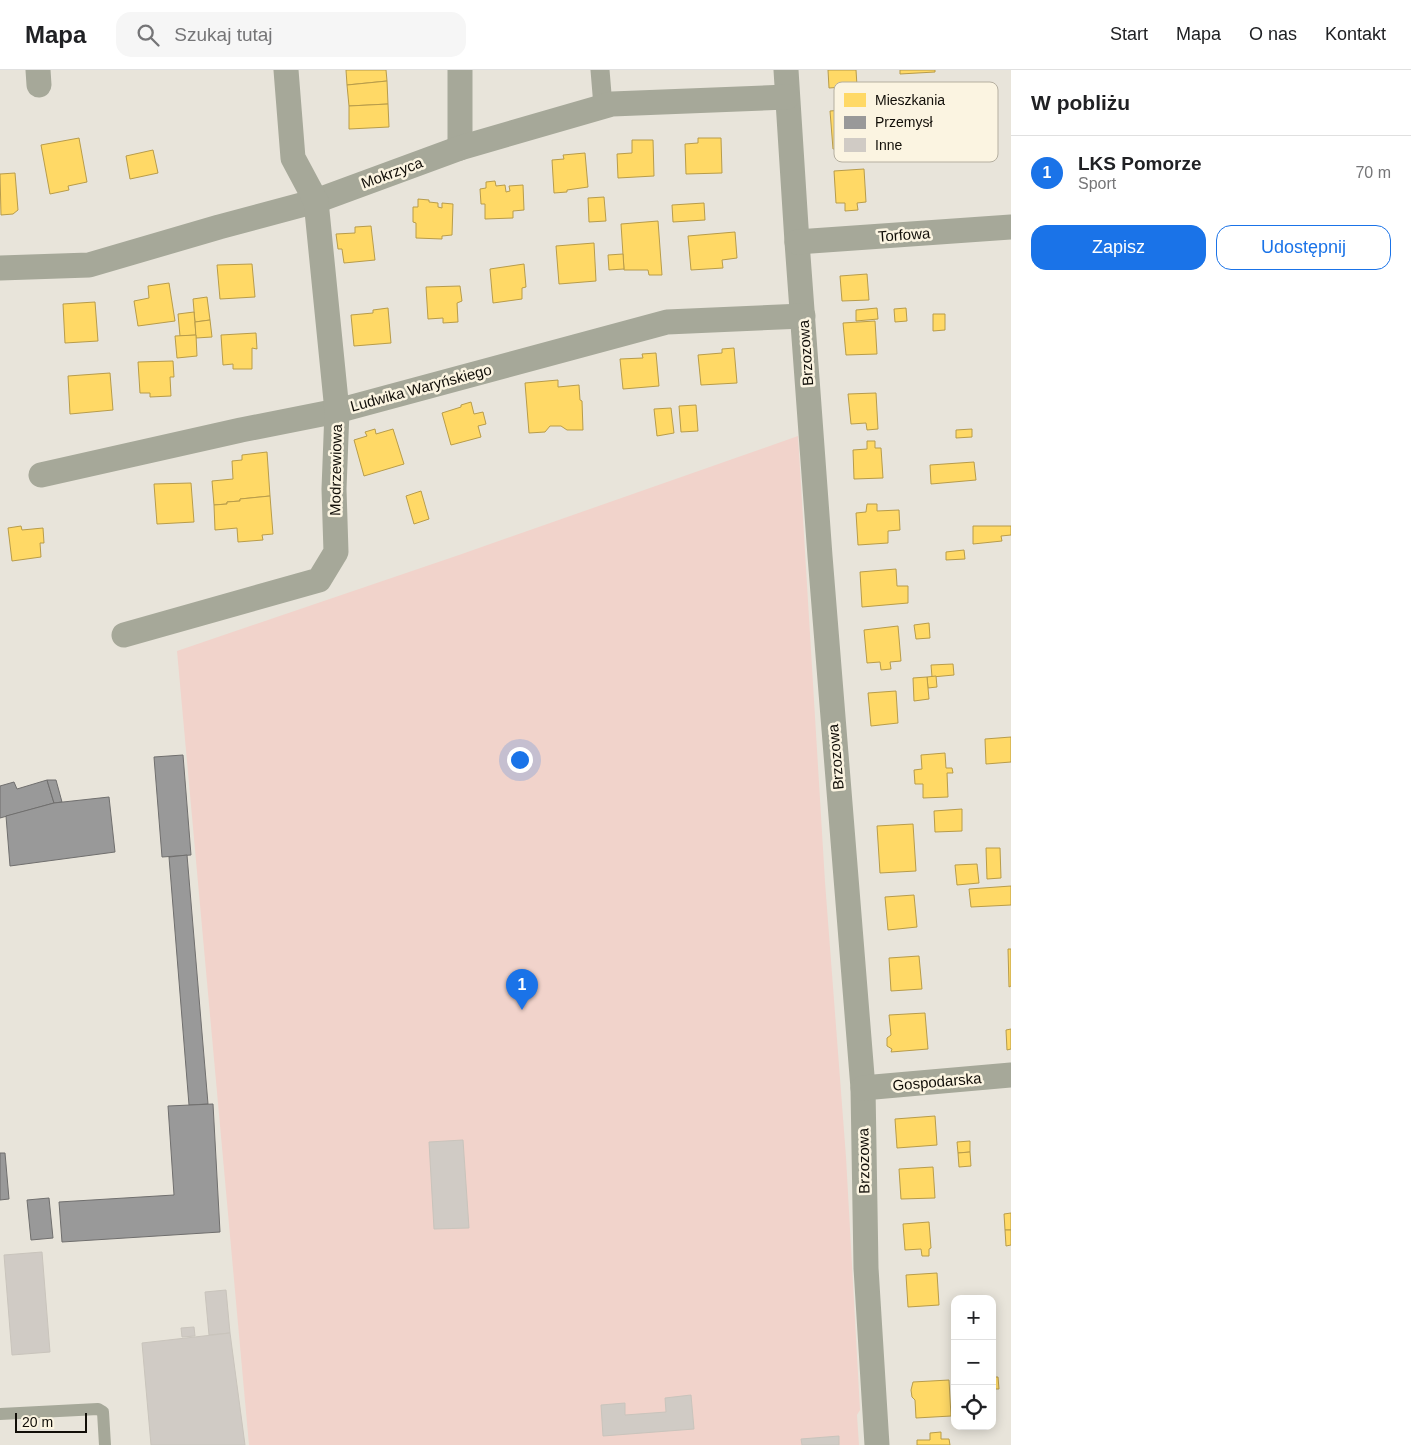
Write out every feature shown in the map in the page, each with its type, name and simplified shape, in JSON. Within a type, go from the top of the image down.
[{"type":"street","name":"Modrzewiowa","points":[[124,635],[319,580],[336,552],[334,489],[337,411],[316,201],[293,158],[286,70]]},
{"type":"street","points":[[460,70],[460,148]]},
{"type":"street","points":[[600,70],[603,106]]},
{"type":"street","name":"Brzozowa","points":[[786,70],[796,242],[862,1088],[866,1268],[876,1445]]},
{"type":"street","name":"Mokrzyca","points":[[0,268],[89,265],[316,201],[460,148],[612,104],[787,97]]},
{"type":"street","name":"Torfowa","points":[[796,242],[1011,228]]},
{"type":"street","name":"Ludwika Waryńskiego","points":[[41,475],[240,430],[337,411],[667,322],[803,316]]},
{"type":"street","name":"Gospodarska","points":[[862,1088],[1011,1075]]},
{"type":"lane","points":[[0,1414],[98,1408],[103,1412],[105,1445]]},
{"type":"shaded area","points":[[798,436],[825,882],[846,1157],[860,1410],[857,1415],[859,1445],[249,1445],[177,651],[459,555]]},
{"type":"building: Mieszkania","points":[[346,70],[386,70],[387,81],[347,85]]},
{"type":"building: Mieszkania","points":[[828,70],[856,70],[857,82],[834,82],[834,88],[829,88]]},
{"type":"building: Mieszkania","points":[[900,70],[935,70],[935,72],[900,74]]},
{"type":"building: Mieszkania","points":[[387,81],[388,104],[349,106],[347,85]]},
{"type":"building: Mieszkania","points":[[388,104],[389,127],[349,129],[349,106]]},
{"type":"building: Mieszkania","points":[[830,111],[834,111],[834,149],[833,149]]},
{"type":"building: Mieszkania","points":[[79,138],[87,182],[68,186],[69,190],[50,194],[41,145]]},
{"type":"building: Mieszkania","points":[[698,138],[721,138],[722,173],[686,174],[685,144],[698,143]]},
{"type":"building: Mieszkania","points":[[632,140],[653,140],[654,176],[618,178],[617,154],[632,153]]},
{"type":"building: Mieszkania","points":[[153,150],[158,173],[130,179],[126,156]]},
{"type":"building: Mieszkania","points":[[585,153],[588,187],[554,193],[552,160],[564,159],[563,155]]},
{"type":"building: Mieszkania","points":[[864,169],[866,202],[857,203],[858,210],[845,211],[845,203],[836,203],[834,171]]},
{"type":"building: Mieszkania","points":[[15,173],[18,210],[13,214],[1,215],[0,174]]},
{"type":"building: Mieszkania","points":[[495,181],[496,186],[505,185],[506,192],[510,191],[509,186],[523,185],[524,210],[513,211],[513,218],[485,219],[485,204],[481,204],[480,189],[486,188],[486,182]]},
{"type":"building: Mieszkania","points":[[604,197],[606,221],[589,222],[588,198]]},
{"type":"building: Mieszkania","points":[[418,199],[438,203],[438,207],[442,208],[442,203],[453,204],[452,235],[442,236],[442,239],[416,238],[413,207],[418,207]]},
{"type":"building: Mieszkania","points":[[704,203],[705,220],[673,222],[672,205]]},
{"type":"building: Mieszkania","points":[[658,221],[662,275],[649,275],[648,270],[624,270],[621,224]]},
{"type":"building: Mieszkania","points":[[371,226],[375,260],[344,263],[342,249],[338,249],[336,234],[355,233],[355,227]]},
{"type":"building: Mieszkania","points":[[735,232],[737,258],[722,260],[723,268],[691,270],[688,236]]},
{"type":"building: Mieszkania","points":[[594,243],[596,281],[559,284],[556,246]]},
{"type":"building: Mieszkania","points":[[623,254],[624,269],[609,270],[608,255]]},
{"type":"building: Mieszkania","points":[[252,264],[255,297],[220,299],[217,265]]},
{"type":"building: Mieszkania","points":[[524,264],[526,287],[522,288],[522,299],[493,303],[490,269]]},
{"type":"building: Mieszkania","points":[[867,274],[869,300],[842,301],[840,276]]},
{"type":"building: Mieszkania","points":[[169,283],[175,321],[138,326],[134,301],[149,298],[148,286]]},
{"type":"building: Mieszkania","points":[[460,286],[462,301],[457,303],[458,322],[443,323],[443,318],[428,319],[426,287]]},
{"type":"building: Mieszkania","points":[[207,297],[210,320],[195,322],[193,299]]},
{"type":"building: Mieszkania","points":[[95,302],[98,341],[65,343],[63,304]]},
{"type":"building: Mieszkania","points":[[388,308],[391,343],[354,346],[351,315],[373,313],[373,310]]},
{"type":"building: Mieszkania","points":[[877,308],[878,319],[856,321],[856,310]]},
{"type":"building: Mieszkania","points":[[906,308],[907,321],[895,322],[894,309]]},
{"type":"building: Mieszkania","points":[[194,312],[196,335],[180,336],[178,314]]},
{"type":"building: Mieszkania","points":[[933,314],[945,314],[945,330],[933,331]]},
{"type":"building: Mieszkania","points":[[210,320],[212,337],[196,338],[195,322]]},
{"type":"building: Mieszkania","points":[[875,321],[877,354],[846,355],[843,323]]},
{"type":"building: Mieszkania","points":[[256,333],[257,349],[252,348],[252,369],[233,369],[233,364],[223,365],[221,335]]},
{"type":"building: Mieszkania","points":[[196,335],[197,356],[177,358],[175,336]]},
{"type":"building: Mieszkania","points":[[734,348],[737,383],[701,385],[698,355],[722,353],[722,349]]},
{"type":"building: Mieszkania","points":[[656,353],[659,386],[623,389],[620,359],[643,358],[642,354]]},
{"type":"building: Mieszkania","points":[[173,361],[174,377],[170,377],[171,396],[150,397],[150,393],[140,393],[138,362]]},
{"type":"building: Mieszkania","points":[[110,373],[113,410],[70,414],[68,376]]},
{"type":"building: Mieszkania","points":[[558,380],[558,387],[579,385],[580,400],[582,401],[583,430],[567,430],[561,426],[550,426],[545,432],[529,433],[525,383]]},
{"type":"building: Mieszkania","points":[[876,393],[878,429],[867,430],[866,423],[851,424],[848,394]]},
{"type":"building: Mieszkania","points":[[471,402],[474,414],[483,412],[486,424],[478,426],[481,437],[451,445],[442,413]]},
{"type":"building: Mieszkania","points":[[696,405],[698,431],[681,432],[679,406]]},
{"type":"building: Mieszkania","points":[[671,408],[674,433],[657,436],[654,409]]},
{"type":"building: Mieszkania","points":[[375,429],[376,434],[393,429],[404,464],[364,476],[354,440],[367,436],[365,432]]},
{"type":"building: Mieszkania","points":[[972,429],[972,437],[956,438],[956,430]]},
{"type":"building: Mieszkania","points":[[867,441],[875,441],[875,448],[881,448],[883,478],[854,479],[853,450],[867,449]]},
{"type":"building: Mieszkania","points":[[267,452],[270,496],[240,499],[240,501],[227,502],[227,504],[214,505],[212,481],[233,479],[232,461],[242,460],[242,455]]},
{"type":"building: Mieszkania","points":[[974,462],[976,480],[931,484],[930,465]]},
{"type":"building: Mieszkania","points":[[191,483],[194,522],[157,524],[154,484]]},
{"type":"building: Mieszkania","points":[[421,491],[429,519],[414,524],[406,496]]},
{"type":"building: Mieszkania","points":[[270,496],[273,534],[262,535],[263,540],[238,542],[237,528],[215,530],[214,505],[240,501],[240,499]]},
{"type":"building: Mieszkania","points":[[867,504],[877,504],[877,511],[899,510],[900,530],[888,531],[888,543],[858,545],[856,513],[866,512]]},
{"type":"building: Mieszkania","points":[[21,526],[22,530],[43,528],[44,543],[40,543],[41,557],[12,561],[8,528]]},
{"type":"building: Mieszkania","points":[[973,526],[1011,526],[1011,535],[1001,536],[1002,541],[973,544]]},
{"type":"building: Mieszkania","points":[[964,550],[965,559],[946,560],[946,552]]},
{"type":"building: Mieszkania","points":[[896,569],[897,586],[908,586],[908,603],[862,607],[860,572]]},
{"type":"building: Mieszkania","points":[[929,623],[930,638],[916,639],[914,625]]},
{"type":"building: Mieszkania","points":[[898,626],[901,661],[890,662],[891,669],[881,670],[880,662],[867,663],[864,630]]},
{"type":"building: Mieszkania","points":[[953,664],[954,675],[932,677],[931,665]]},
{"type":"building: Mieszkania","points":[[936,676],[937,687],[928,688],[927,677]]},
{"type":"building: Mieszkania","points":[[927,677],[929,699],[914,701],[913,678]]},
{"type":"building: Mieszkania","points":[[896,691],[898,723],[871,726],[868,693]]},
{"type":"building: Mieszkania","points":[[1011,737],[1011,762],[986,764],[985,739]]},
{"type":"building: Mieszkania","points":[[945,753],[946,768],[952,768],[953,773],[947,773],[948,797],[923,798],[923,784],[915,784],[914,770],[922,769],[921,755]]},
{"type":"building: Mieszkania","points":[[962,809],[962,831],[935,832],[934,811]]},
{"type":"building: Mieszkania","points":[[913,824],[916,871],[880,873],[877,826]]},
{"type":"building: Mieszkania","points":[[986,848],[1000,848],[1001,878],[987,879]]},
{"type":"building: Mieszkania","points":[[977,864],[979,883],[957,885],[955,865]]},
{"type":"building: Mieszkania","points":[[1011,886],[1011,905],[971,907],[969,889]]},
{"type":"building: Mieszkania","points":[[914,895],[917,927],[888,930],[885,897]]},
{"type":"building: Mieszkania","points":[[1008,949],[1011,949],[1011,986],[1009,987]]},
{"type":"building: Mieszkania","points":[[919,956],[922,989],[891,991],[889,958]]},
{"type":"building: Mieszkania","points":[[925,1013],[928,1049],[891,1052],[892,1049],[887,1046],[887,1038],[891,1035],[889,1015]]},
{"type":"building: Mieszkania","points":[[1011,1029],[1011,1049],[1007,1050],[1006,1030]]},
{"type":"building: Mieszkania","points":[[935,1116],[937,1145],[897,1148],[895,1119]]},
{"type":"building: Mieszkania","points":[[970,1141],[970,1152],[958,1153],[957,1142]]},
{"type":"building: Mieszkania","points":[[970,1152],[971,1166],[959,1167],[958,1153]]},
{"type":"building: Mieszkania","points":[[933,1167],[935,1198],[901,1199],[899,1169]]},
{"type":"building: Mieszkania","points":[[1011,1213],[1011,1230],[1005,1230],[1004,1214]]},
{"type":"building: Mieszkania","points":[[929,1222],[931,1248],[929,1249],[929,1256],[922,1256],[921,1249],[905,1250],[903,1224]]},
{"type":"building: Mieszkania","points":[[1005,1230],[1011,1230],[1011,1245],[1006,1246]]},
{"type":"building: Mieszkania","points":[[937,1273],[939,1305],[908,1307],[906,1275]]},
{"type":"building: Mieszkania","points":[[996,1377],[998,1377],[999,1389],[996,1389]]},
{"type":"building: Mieszkania","points":[[949,1380],[951,1416],[916,1418],[915,1400],[912,1397],[911,1390],[913,1382]]},
{"type":"building: Mieszkania","points":[[941,1432],[941,1439],[949,1439],[950,1445],[917,1445],[917,1440],[930,1440],[930,1433]]},
{"type":"building: Przemysł","points":[[183,755],[191,855],[162,857],[154,757]]},
{"type":"building: Przemysł","points":[[47,780],[54,803],[0,818],[0,786],[14,782],[17,789]]},
{"type":"building: Przemysł","points":[[47,780],[56,780],[62,802],[54,803]]},
{"type":"building: Przemysł","points":[[109,797],[115,852],[10,866],[6,816],[54,803]]},
{"type":"building: Przemysł","points":[[187,855],[208,1104],[189,1105],[169,857]]},
{"type":"building: Przemysł","points":[[213,1104],[220,1232],[62,1242],[59,1202],[174,1195],[168,1106]]},
{"type":"building: Przemysł","points":[[0,1153],[5,1153],[9,1199],[0,1200]]},
{"type":"building: Przemysł","points":[[49,1198],[53,1238],[31,1240],[27,1200]]},
{"type":"building: Inne","points":[[463,1140],[469,1228],[434,1229],[429,1142]]},
{"type":"building: Inne","points":[[42,1252],[50,1352],[12,1355],[4,1255]]},
{"type":"building: Inne","points":[[226,1290],[230,1333],[209,1335],[205,1292]]},
{"type":"building: Inne","points":[[194,1327],[195,1336],[182,1337],[181,1328]]},
{"type":"building: Inne","points":[[230,1333],[245,1445],[151,1445],[142,1343]]},
{"type":"building: Inne","points":[[691,1395],[694,1429],[603,1436],[601,1405],[625,1403],[625,1415],[666,1412],[665,1398]]},
{"type":"building: Inne","points":[[839,1436],[839,1445],[802,1445],[801,1439]]},
{"type":"place","name":"LKS Pomorze","points":[[522,1010]]}]
